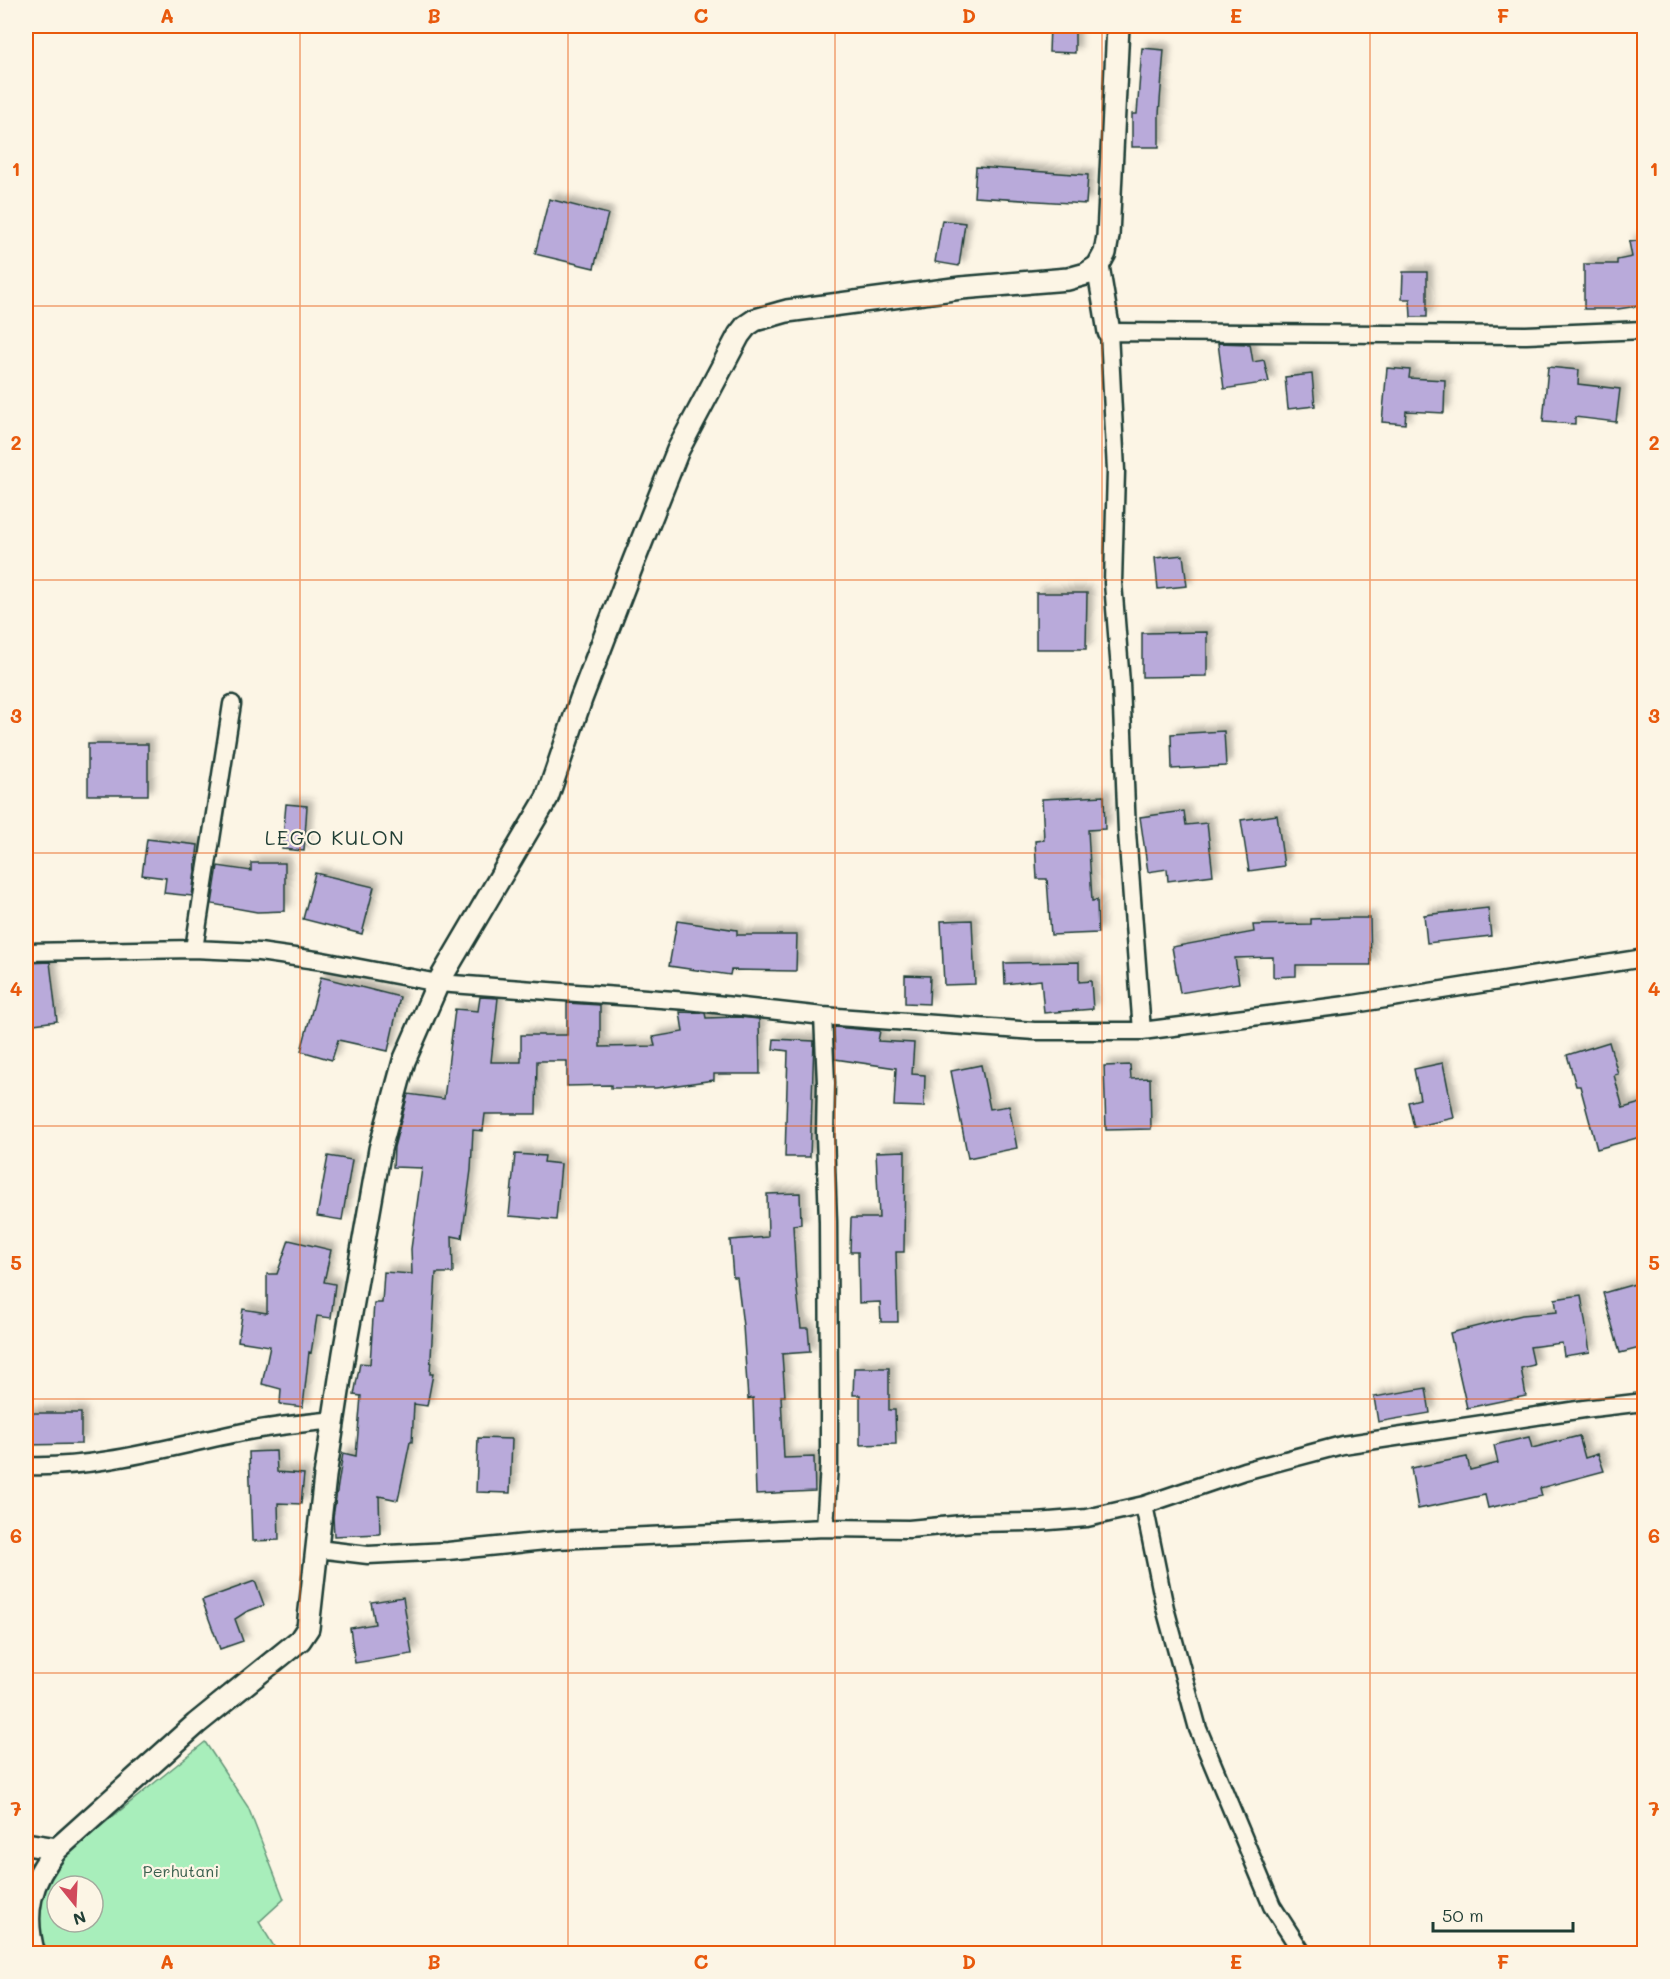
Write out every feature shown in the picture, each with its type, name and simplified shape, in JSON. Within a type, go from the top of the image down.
[{"type":"street","points":[[34,1953],[29,1936],[28,1912],[33,1892],[45,1863],[57,1849],[196,1724],[305,1635],[309,1621],[325,1476],[344,1353],[380,1149],[404,1061],[438,983],[547,798],[625,584],[678,450],[739,335],[746,326],[766,316],[787,311],[961,288],[1068,279],[1086,274],[1098,266],[1105,253],[1108,236],[1118,26]]},
{"type":"street","points":[[1098,266],[1109,332],[1116,471],[1113,583],[1121,683],[1127,831],[1142,1031]]},
{"type":"street","points":[[1109,332],[1526,335],[1644,330]]},
{"type":"street","points":[[194,948],[232,704]]},
{"type":"street","points":[[26,952],[194,948],[260,952],[323,960],[438,983],[688,1001],[823,1016],[1034,1031],[1142,1031],[1354,1004],[1644,958]]},
{"type":"street","points":[[823,1016],[826,1083],[829,1386],[829,1465],[825,1528]]},
{"type":"street","points":[[318,1549],[368,1555],[448,1551],[556,1540],[825,1528],[909,1529],[973,1523],[1037,1522],[1087,1518],[1144,1505],[1244,1471],[1341,1445],[1644,1402]]},
{"type":"street","points":[[26,1466],[94,1462],[265,1428],[335,1420]]},
{"type":"street","points":[[1144,1505],[1165,1608],[1198,1729],[1272,1906],[1303,1953]]},
{"type":"street","points":[[26,1844],[57,1849]]},
{"type":"green space","name":"Perhutani","points":[[205,1742],[248,1807],[284,1899],[259,1922],[278,1953],[26,1953],[26,1864],[65,1855]]},
{"type":"building","points":[[1050,26],[1075,26],[1075,53],[1049,52]]},
{"type":"building","points":[[1142,48],[1164,50],[1159,147],[1132,147],[1132,114],[1137,114]]},
{"type":"building","points":[[976,167],[1088,175],[1086,204],[974,197]]},
{"type":"building","points":[[549,199],[608,214],[594,268],[535,254]]},
{"type":"building","points":[[942,220],[965,223],[959,266],[935,262]]},
{"type":"building","points":[[1644,240],[1644,305],[1618,309],[1584,309],[1584,264],[1617,264],[1617,260],[1632,257],[1629,242]]},
{"type":"building","points":[[1403,272],[1427,272],[1427,317],[1411,317],[1410,299],[1402,299]]},
{"type":"building","points":[[1218,343],[1250,344],[1253,362],[1264,360],[1269,382],[1224,389]]},
{"type":"building","points":[[1548,367],[1579,370],[1578,384],[1620,389],[1616,422],[1575,417],[1575,424],[1543,422]]},
{"type":"building","points":[[1387,368],[1410,370],[1409,378],[1445,380],[1444,413],[1406,411],[1405,424],[1382,422]]},
{"type":"building","points":[[1312,374],[1315,406],[1288,409],[1285,377]]},
{"type":"building","points":[[1183,555],[1187,586],[1158,589],[1155,558]]},
{"type":"building","points":[[1036,593],[1087,593],[1086,649],[1036,649]]},
{"type":"building","points":[[1207,632],[1207,676],[1142,677],[1142,633]]},
{"type":"building","points":[[1224,731],[1226,766],[1172,769],[1171,734]]},
{"type":"building","points":[[88,744],[148,744],[148,795],[88,795]]},
{"type":"building","points":[[1104,796],[1105,829],[1088,830],[1092,901],[1097,900],[1098,933],[1051,935],[1047,879],[1037,879],[1035,841],[1044,840],[1042,799]]},
{"type":"building","points":[[286,804],[307,806],[304,851],[282,849]]},
{"type":"building","points":[[1184,811],[1186,825],[1207,823],[1213,875],[1168,881],[1167,869],[1148,872],[1140,817]]},
{"type":"building","points":[[1277,815],[1284,866],[1249,871],[1241,820]]},
{"type":"building","points":[[147,839],[198,845],[192,896],[164,893],[166,878],[142,875]]},
{"type":"building","points":[[251,863],[285,863],[285,911],[257,912],[212,904],[218,866],[251,871]]},
{"type":"building","points":[[315,873],[374,887],[362,934],[303,919]]},
{"type":"building","points":[[1488,908],[1491,936],[1427,943],[1424,915]]},
{"type":"building","points":[[1370,918],[1371,965],[1296,965],[1296,976],[1273,977],[1273,957],[1235,958],[1239,983],[1180,993],[1172,947],[1254,932],[1253,925],[1311,924],[1311,919]]},
{"type":"building","points":[[972,920],[975,984],[944,985],[941,921]]},
{"type":"building","points":[[677,921],[737,930],[737,935],[797,935],[796,971],[731,970],[730,975],[669,966]]},
{"type":"building","points":[[50,962],[57,1021],[26,1025],[26,963]]},
{"type":"building","points":[[1079,962],[1079,982],[1091,981],[1093,1009],[1044,1013],[1041,980],[1005,984],[1004,963]]},
{"type":"building","points":[[905,975],[930,976],[929,1004],[905,1003]]},
{"type":"building","points":[[321,977],[400,997],[388,1051],[338,1040],[332,1060],[301,1051]]},
{"type":"building","points":[[480,997],[498,998],[491,1062],[521,1062],[521,1035],[567,1035],[567,1003],[600,1005],[600,1047],[655,1046],[653,1037],[683,1032],[680,1012],[705,1013],[706,1018],[759,1019],[760,1074],[714,1074],[714,1080],[656,1088],[611,1088],[611,1085],[567,1086],[567,1061],[537,1061],[536,1114],[485,1114],[483,1131],[473,1130],[471,1170],[462,1238],[452,1236],[453,1273],[436,1273],[430,1374],[433,1374],[427,1406],[414,1404],[412,1442],[410,1442],[398,1500],[379,1496],[380,1534],[334,1536],[333,1517],[343,1453],[356,1456],[361,1396],[354,1395],[360,1363],[370,1364],[374,1303],[382,1303],[384,1272],[412,1274],[411,1249],[422,1168],[393,1167],[394,1147],[408,1094],[444,1099],[455,1009],[478,1011]]},
{"type":"building","points":[[834,1027],[880,1031],[878,1041],[914,1043],[912,1074],[925,1075],[924,1107],[894,1106],[896,1068],[835,1059]]},
{"type":"building","points":[[774,1039],[814,1041],[810,1157],[785,1157],[788,1051],[773,1049]]},
{"type":"building","points":[[1609,1042],[1618,1074],[1614,1075],[1623,1108],[1644,1102],[1644,1136],[1597,1149],[1580,1086],[1576,1086],[1567,1055]]},
{"type":"building","points":[[1443,1063],[1454,1118],[1414,1127],[1408,1102],[1420,1099],[1414,1069]]},
{"type":"building","points":[[981,1065],[990,1109],[1009,1106],[1017,1148],[968,1158],[951,1071]]},
{"type":"building","points":[[1130,1065],[1131,1079],[1150,1078],[1151,1129],[1106,1130],[1104,1066]]},
{"type":"building","points":[[905,1151],[904,1252],[896,1252],[898,1322],[881,1322],[880,1302],[859,1303],[858,1252],[850,1252],[851,1218],[879,1218],[876,1152]]},
{"type":"building","points":[[515,1154],[545,1156],[544,1162],[561,1164],[556,1220],[509,1216]]},
{"type":"building","points":[[328,1156],[352,1160],[342,1220],[317,1216]]},
{"type":"building","points":[[800,1193],[801,1224],[793,1225],[796,1280],[801,1328],[808,1328],[810,1352],[782,1354],[785,1396],[781,1396],[784,1458],[814,1457],[815,1491],[756,1494],[753,1398],[748,1399],[743,1326],[737,1277],[733,1277],[730,1240],[768,1237],[767,1194]]},
{"type":"building","points":[[289,1240],[331,1250],[324,1282],[335,1284],[331,1318],[317,1316],[311,1353],[309,1352],[303,1407],[280,1404],[281,1389],[262,1384],[270,1346],[238,1341],[243,1309],[267,1313],[267,1274],[277,1274]]},
{"type":"building","points":[[1635,1284],[1644,1319],[1644,1347],[1620,1353],[1603,1293]]},
{"type":"building","points":[[1581,1295],[1590,1352],[1564,1356],[1562,1343],[1530,1347],[1534,1365],[1521,1368],[1526,1396],[1467,1408],[1450,1333],[1522,1315],[1557,1312],[1555,1299]]},
{"type":"building","points":[[854,1368],[889,1368],[889,1410],[895,1410],[896,1444],[860,1445],[860,1395],[853,1395]]},
{"type":"building","points":[[1426,1388],[1430,1413],[1378,1422],[1374,1397]]},
{"type":"building","points":[[26,1413],[81,1413],[81,1444],[26,1445]]},
{"type":"building","points":[[1579,1436],[1585,1458],[1598,1454],[1604,1471],[1540,1488],[1542,1496],[1488,1508],[1485,1495],[1418,1509],[1411,1468],[1467,1457],[1470,1470],[1498,1463],[1494,1445],[1529,1437],[1532,1448]]},
{"type":"building","points":[[478,1438],[512,1439],[510,1493],[476,1492]]},
{"type":"building","points":[[276,1451],[277,1472],[304,1474],[301,1504],[278,1503],[279,1540],[252,1541],[249,1452]]},
{"type":"building","points":[[255,1581],[264,1605],[235,1619],[243,1641],[220,1649],[202,1600]]},
{"type":"building","points":[[403,1597],[412,1654],[355,1663],[350,1628],[375,1624],[371,1602]]},
{"type":"district","name":"LEGO KULON","points":[[335,837]]}]
